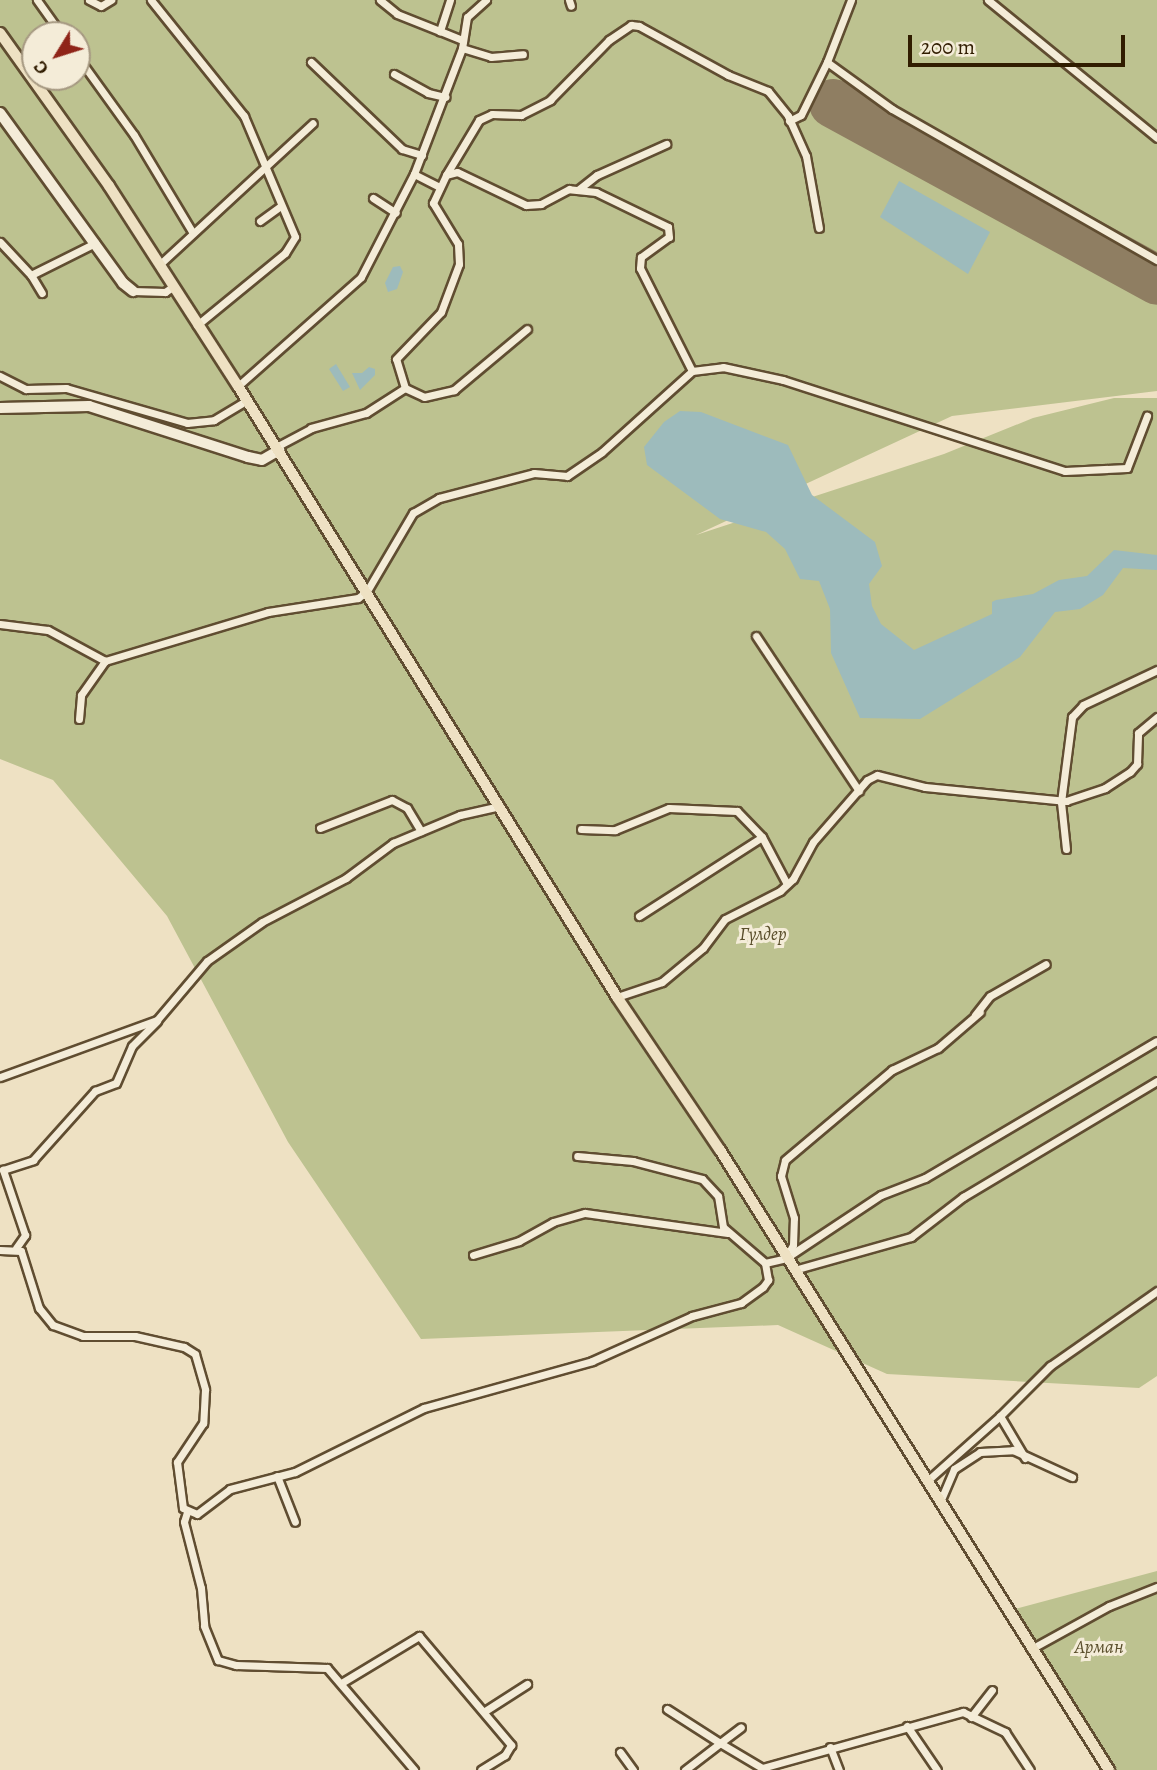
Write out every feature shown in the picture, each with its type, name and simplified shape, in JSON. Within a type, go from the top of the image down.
[{"type":"main road","points":[[0,33],[109,186],[247,400],[617,997],[786,1258],[1108,1770]]},
{"type":"street","points":[[37,0],[52,21]]},
{"type":"street","points":[[89,0],[102,6],[111,0]]},
{"type":"street","points":[[151,0],[244,116],[295,237],[285,253],[197,325]]},
{"type":"street","points":[[380,0],[397,14],[440,31],[491,57],[523,54]]},
{"type":"street","points":[[440,31],[450,0]]},
{"type":"street","points":[[238,386],[355,284],[396,213],[422,155],[446,97],[467,17],[486,0]]},
{"type":"street","points":[[789,121],[801,115],[827,62],[850,0]]},
{"type":"street","points":[[988,0],[1157,138]]},
{"type":"street","points":[[527,329],[454,390],[424,397],[405,388],[396,359],[441,312],[459,264],[458,244],[433,203],[446,175],[484,116],[522,115],[550,100],[587,59],[631,25],[768,91],[789,121],[806,156],[819,228]]},
{"type":"street","points":[[311,62],[402,149],[422,155]]},
{"type":"street","points":[[827,62],[892,109],[1157,260]]},
{"type":"street","points":[[394,74],[428,93],[446,97]]},
{"type":"street","points":[[91,75],[134,135],[193,233]]},
{"type":"street","points":[[0,113],[95,243],[133,290],[165,292],[174,286]]},
{"type":"street","points":[[159,265],[313,123]]},
{"type":"street","points":[[446,175],[457,172],[526,205],[579,189],[591,178],[666,144]]},
{"type":"street","points":[[414,174],[440,187]]},
{"type":"street","points":[[579,189],[668,227],[669,237],[641,257],[640,268],[692,371]]},
{"type":"street","points":[[373,198],[396,213]]},
{"type":"street","points":[[260,221],[281,206]]},
{"type":"street","points":[[0,242],[31,275],[42,293]]},
{"type":"street","points":[[31,275],[95,243]]},
{"type":"street","points":[[79,719],[81,695],[105,661],[268,612],[351,601],[367,591],[413,513],[439,498],[534,473],[567,476],[602,452],[692,371],[723,367],[783,380],[1065,471],[1127,468],[1147,416]]},
{"type":"street","points":[[0,376],[26,389],[66,388],[187,423],[214,419],[247,400]]},
{"type":"street","points":[[0,408],[89,406],[262,460],[311,428],[366,413],[405,388]]},
{"type":"street","points":[[0,624],[48,630],[105,661]]},
{"type":"street","points":[[756,636],[859,791]]},
{"type":"street","points":[[1066,849],[1061,802],[1076,710],[1157,670]]},
{"type":"street","points":[[617,997],[662,982],[704,948],[725,919],[764,902],[787,884],[813,842],[867,780],[888,774],[925,787],[1061,802],[1105,788],[1130,772],[1137,764],[1138,733],[1157,717]]},
{"type":"street","points":[[320,828],[392,800],[407,808],[421,831]]},
{"type":"street","points":[[0,1250],[16,1248],[26,1235],[3,1166],[33,1160],[95,1091],[116,1083],[132,1046],[220,951],[421,831],[500,805]]},
{"type":"street","points":[[581,829],[615,830],[669,808],[737,811],[762,837],[787,884]]},
{"type":"street","points":[[639,916],[762,837]]},
{"type":"street","points":[[786,1258],[793,1245],[794,1231],[793,1207],[781,1176],[785,1160],[892,1070],[938,1048],[977,1014],[990,996],[1046,964]]},
{"type":"street","points":[[0,1077],[157,1020]]},
{"type":"street","points":[[765,1263],[786,1258],[881,1195],[925,1178],[1157,1041]]},
{"type":"street","points":[[793,1270],[911,1237],[963,1198],[1157,1081]]},
{"type":"street","points":[[187,1512],[197,1514],[230,1489],[277,1476],[424,1408],[569,1369],[692,1315],[741,1303],[768,1280],[765,1263],[728,1233],[720,1220],[718,1196],[691,1173],[586,1153],[577,1156]]},
{"type":"street","points":[[473,1255],[519,1241],[553,1222],[585,1213],[728,1233]]},
{"type":"street","points":[[16,1248],[24,1255],[39,1308],[53,1325],[83,1336],[135,1335],[184,1347],[195,1354],[205,1390],[203,1423],[177,1462],[187,1512],[184,1522],[201,1588],[204,1626],[218,1660],[236,1665],[327,1668],[343,1682],[415,1770]]},
{"type":"street","points":[[927,1481],[1000,1416],[1050,1366],[1157,1291]]},
{"type":"street","points":[[1000,1416],[1025,1458]]},
{"type":"street","points":[[940,1502],[954,1469],[966,1459],[997,1450],[1013,1450],[1025,1458],[1072,1477]]},
{"type":"street","points":[[277,1476],[295,1522]]},
{"type":"street","points":[[1031,1649],[1109,1606],[1157,1587]]},
{"type":"street","points":[[343,1682],[418,1636],[485,1711],[511,1745],[505,1755],[481,1770]]},
{"type":"street","points":[[485,1711],[527,1684]]},
{"type":"street","points":[[971,1717],[992,1690]]},
{"type":"street","points":[[667,1709],[762,1768],[952,1713],[971,1717],[1006,1732],[1030,1770]]},
{"type":"street","points":[[908,1726],[937,1770]]},
{"type":"street","points":[[685,1770],[741,1727]]},
{"type":"street","points":[[830,1747],[839,1770]]},
{"type":"street","points":[[620,1752],[633,1770]]},
{"type":"green space","name":"Гүлдер","points":[[0,0],[1157,0],[1157,391],[952,416],[696,535],[944,454],[1033,418],[1114,398],[1157,398],[1157,1376],[1139,1388],[887,1374],[778,1325],[421,1339],[288,1142],[167,916],[53,780],[0,759]]},
{"type":"green space","name":"Арман","points":[[1157,1571],[1157,1770],[1109,1770],[1008,1611]]},
{"type":"water","points":[[899,181],[990,232],[968,274],[880,217]]},
{"type":"water","points":[[1034,227],[1058,243],[1057,251],[1030,235]]},
{"type":"water","points":[[400,266],[403,272],[397,289],[388,292],[385,283],[393,267]]},
{"type":"water","points":[[336,364],[350,387],[343,391],[329,369]]},
{"type":"water","points":[[369,367],[375,369],[375,375],[360,390],[352,373],[362,373]]},
{"type":"water","points":[[680,411],[701,412],[788,445],[812,495],[875,542],[882,566],[869,584],[872,606],[881,624],[914,650],[992,614],[992,602],[996,600],[1033,594],[1059,580],[1087,576],[1114,550],[1157,555],[1157,570],[1123,568],[1103,595],[1080,609],[1055,612],[1020,657],[920,719],[860,718],[831,653],[830,609],[819,581],[800,579],[785,549],[766,532],[720,519],[647,465],[644,447],[664,422]]},
{"type":"runway","points":[[833,103],[1157,280]]}]
